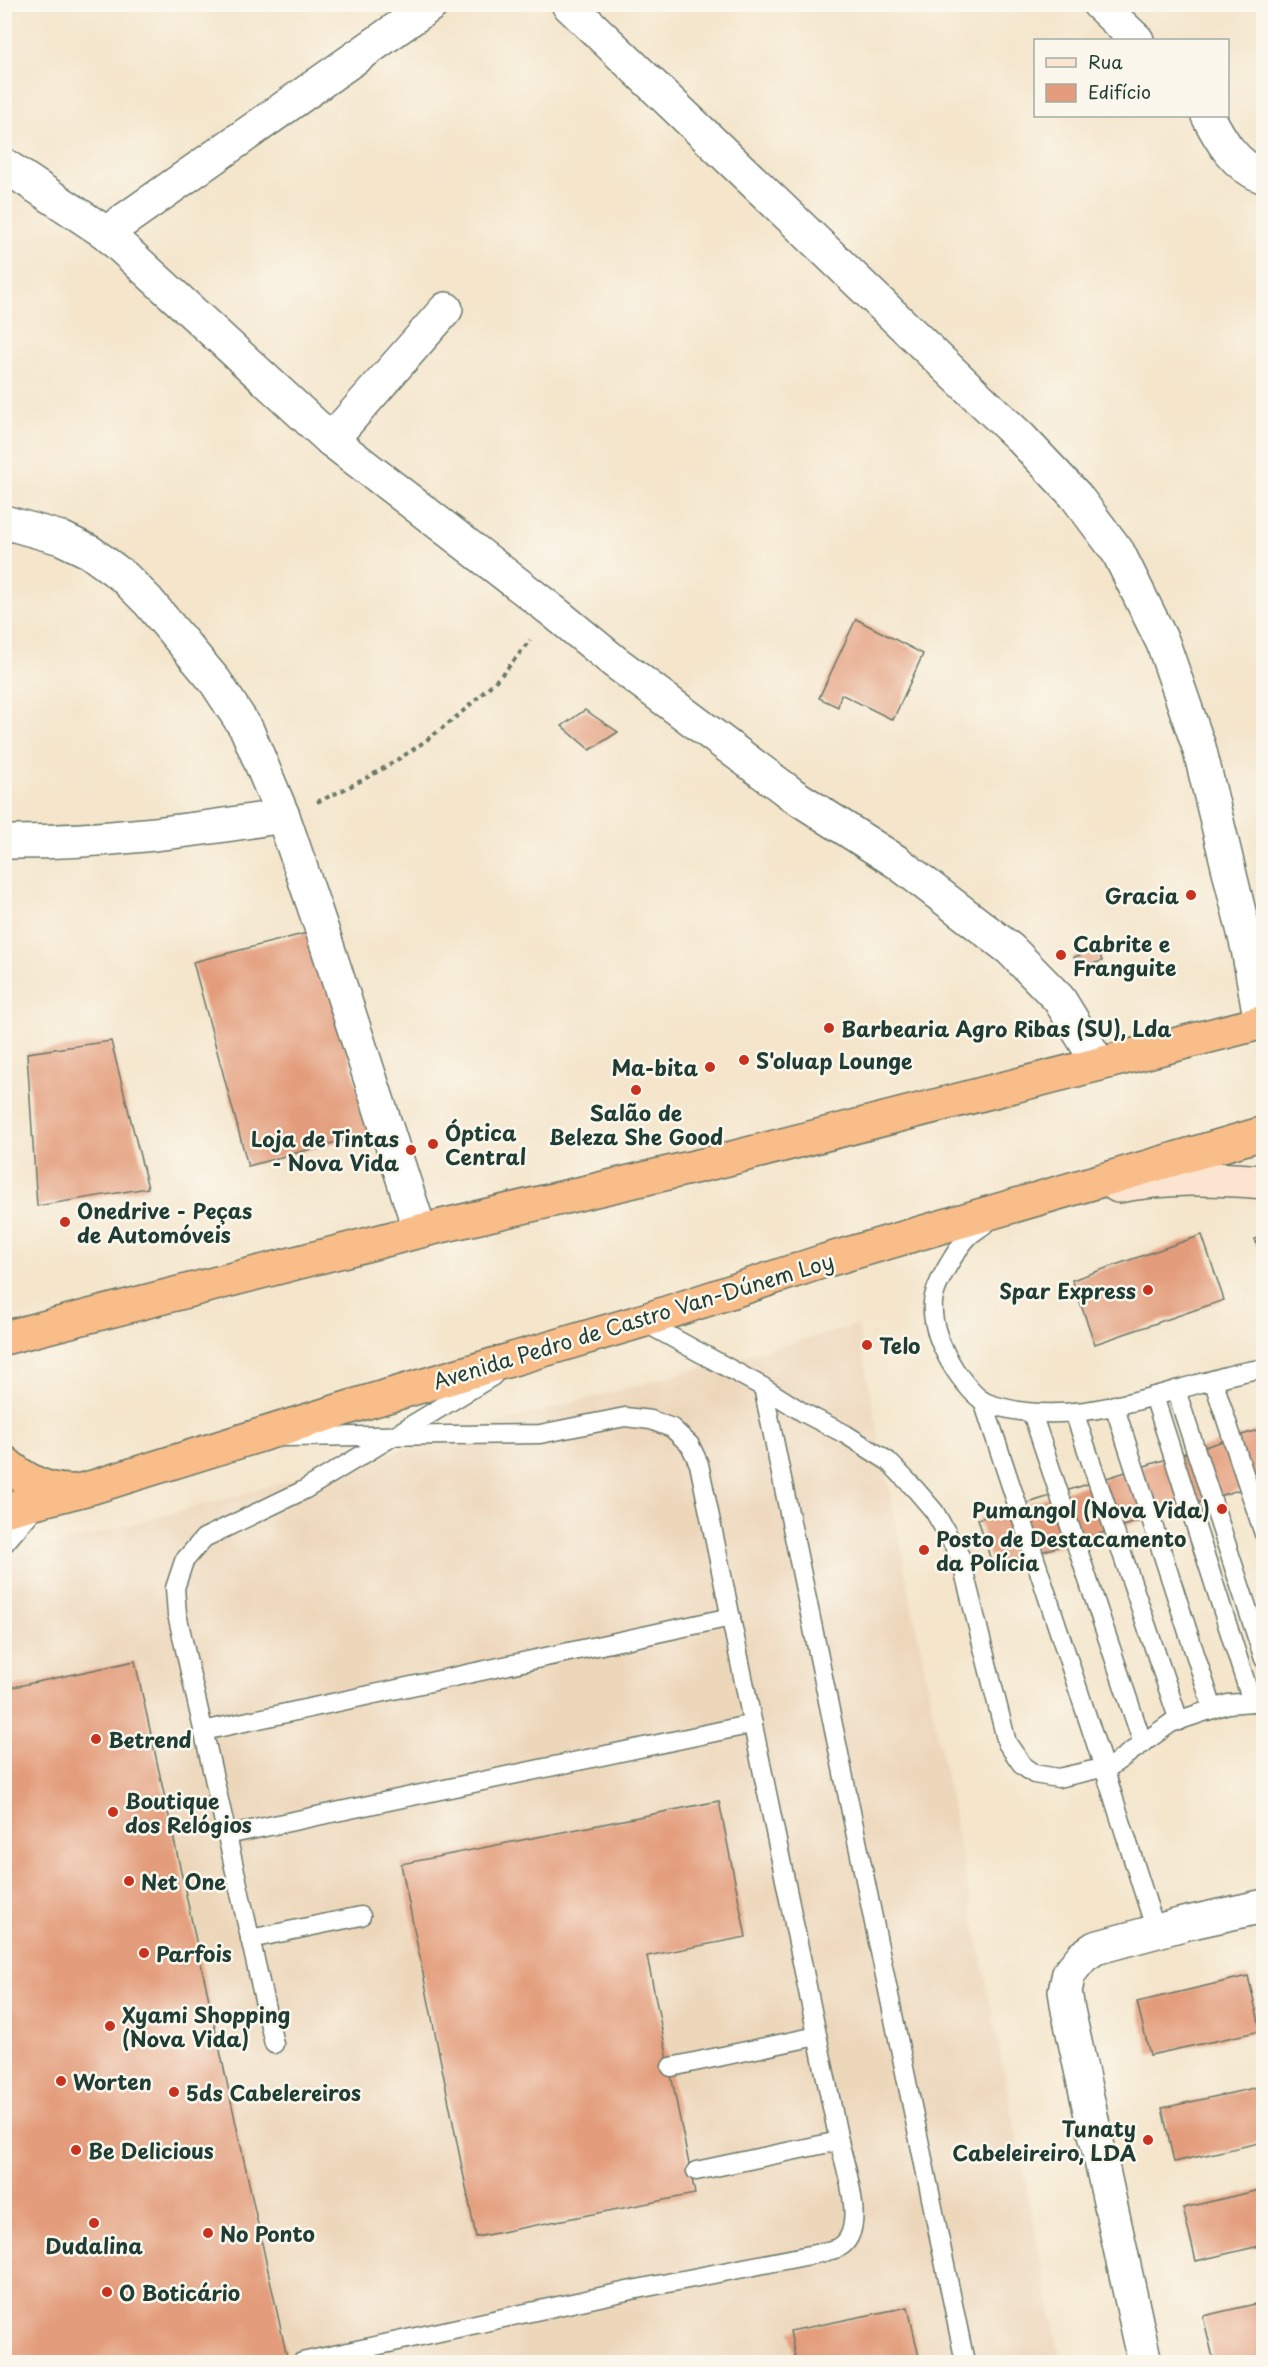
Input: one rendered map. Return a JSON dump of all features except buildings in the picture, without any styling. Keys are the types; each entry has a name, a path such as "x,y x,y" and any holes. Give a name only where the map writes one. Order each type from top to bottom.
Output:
{"highway":[{"path":"4,1338 420,1231 724,1160 1262,1022"},
{"name":"Avenida Pedro de Castro Van-Dúnem Loy","path":"4,1510 93,1487 642,1321 824,1261 1263,1133"},
{"path":"4,1353 20,1338 45,1327"},
{"path":"4,1462 15,1472 39,1486 66,1491 93,1487"}],"street":[{"path":"106,233 432,4"},
{"path":"568,4 1021,438 1075,495 1118,552 1163,643 1199,747 1248,949 1262,1022"},
{"path":"1099,4 1136,39"},
{"path":"1209,117 1222,143 1237,161 1263,177"},
{"path":"4,165 106,233 331,440 554,612 615,662 793,795 897,862 1010,950 1059,999 1099,1064"},
{"path":"331,440 446,309"},
{"path":"4,522 61,538 90,552 124,577 148,601 215,681 247,730 283,816 420,1231"},
{"path":"4,842 193,831 283,816"},
{"path":"1007,1207 1144,1181 1209,1178 1263,1182"},
{"path":"1145,2362 1065,1991 1069,1973 1082,1957 1095,1948 1263,1906"}],"lane":[{"path":"1007,1207 970,1235 943,1274 933,1301 935,1323 943,1351 959,1376 983,1401 1156,1931"},
{"path":"642,1321 763,1387 888,1461 934,1510 960,1556 1007,1743 1023,1766 1034,1774 1058,1778 1111,1766 1171,1723 1228,1704 1258,1701 1154,1396"},
{"path":"274,2044 177,1614 175,1588 184,1562 204,1538 304,1490 530,1353"},
{"path":"983,1401 1032,1413 1074,1412 1154,1396 1213,1380 1262,1374"},
{"path":"1213,1380 1263,1534"},
{"path":"763,1387 965,2362"},
{"path":"1176,1390 1263,1659"},
{"path":"1114,1405 1213,1709"},
{"path":"1074,1412 1179,1721"},
{"path":"1032,1413 1143,1744"},
{"path":"258,1437 540,1434 625,1417 651,1420 672,1428 690,1445 699,1464 839,2141 854,2202 854,2227 840,2247 820,2253 627,2291 302,2362"},
{"path":"4,1544 42,1499"},
{"path":"203,1731 730,1617"},
{"path":"227,1835 753,1724"},
{"path":"250,1939 361,1916"},
{"path":"671,2067 818,2036"},
{"path":"696,2171 839,2141"}],"path":[{"path":"283,816 361,782 435,735 492,685 554,612"}],"shaded area":[{"path":"857,1325 1061,2362 5,2362 5,1559"}],"place":[{"name":"Gracia","path":"1191,895"},
{"name":"Cabrite e Franguite","path":"1061,955"},
{"name":"Barbearia Agro Ribas (SU), Lda","path":"829,1028"},
{"name":"S'oluap Lounge","path":"744,1060"},
{"name":"Ma-bita","path":"710,1067"},
{"name":"Salão de Beleza She Good","path":"636,1090"},
{"name":"Óptica Central","path":"433,1144"},
{"name":"Loja de Tintas - Nova Vida","path":"411,1150"},
{"name":"Onedrive - Peças de Automóveis","path":"65,1222"},
{"name":"Spar Express","path":"1148,1290"},
{"name":"Telo","path":"867,1345"},
{"name":"Pumangol (Nova Vida)","path":"1222,1509"},
{"name":"Posto de Destacamento da Polícia","path":"924,1550"},
{"name":"Betrend","path":"96,1739"},
{"name":"Boutique dos Relógios","path":"113,1812"},
{"name":"Net One","path":"129,1881"},
{"name":"Parfois","path":"144,1953"},
{"name":"Xyami Shopping (Nova Vida)","path":"110,2026"},
{"name":"Worten","path":"61,2081"},
{"name":"5ds Cabelereiros","path":"174,2092"},
{"name":"Tunaty Cabeleireiro, LDA","path":"1148,2140"},
{"name":"Be Delicious","path":"76,2150"},
{"name":"Dudalina","path":"94,2223"},
{"name":"No Ponto","path":"208,2233"},
{"name":"O Boticário","path":"107,2292"}]}
